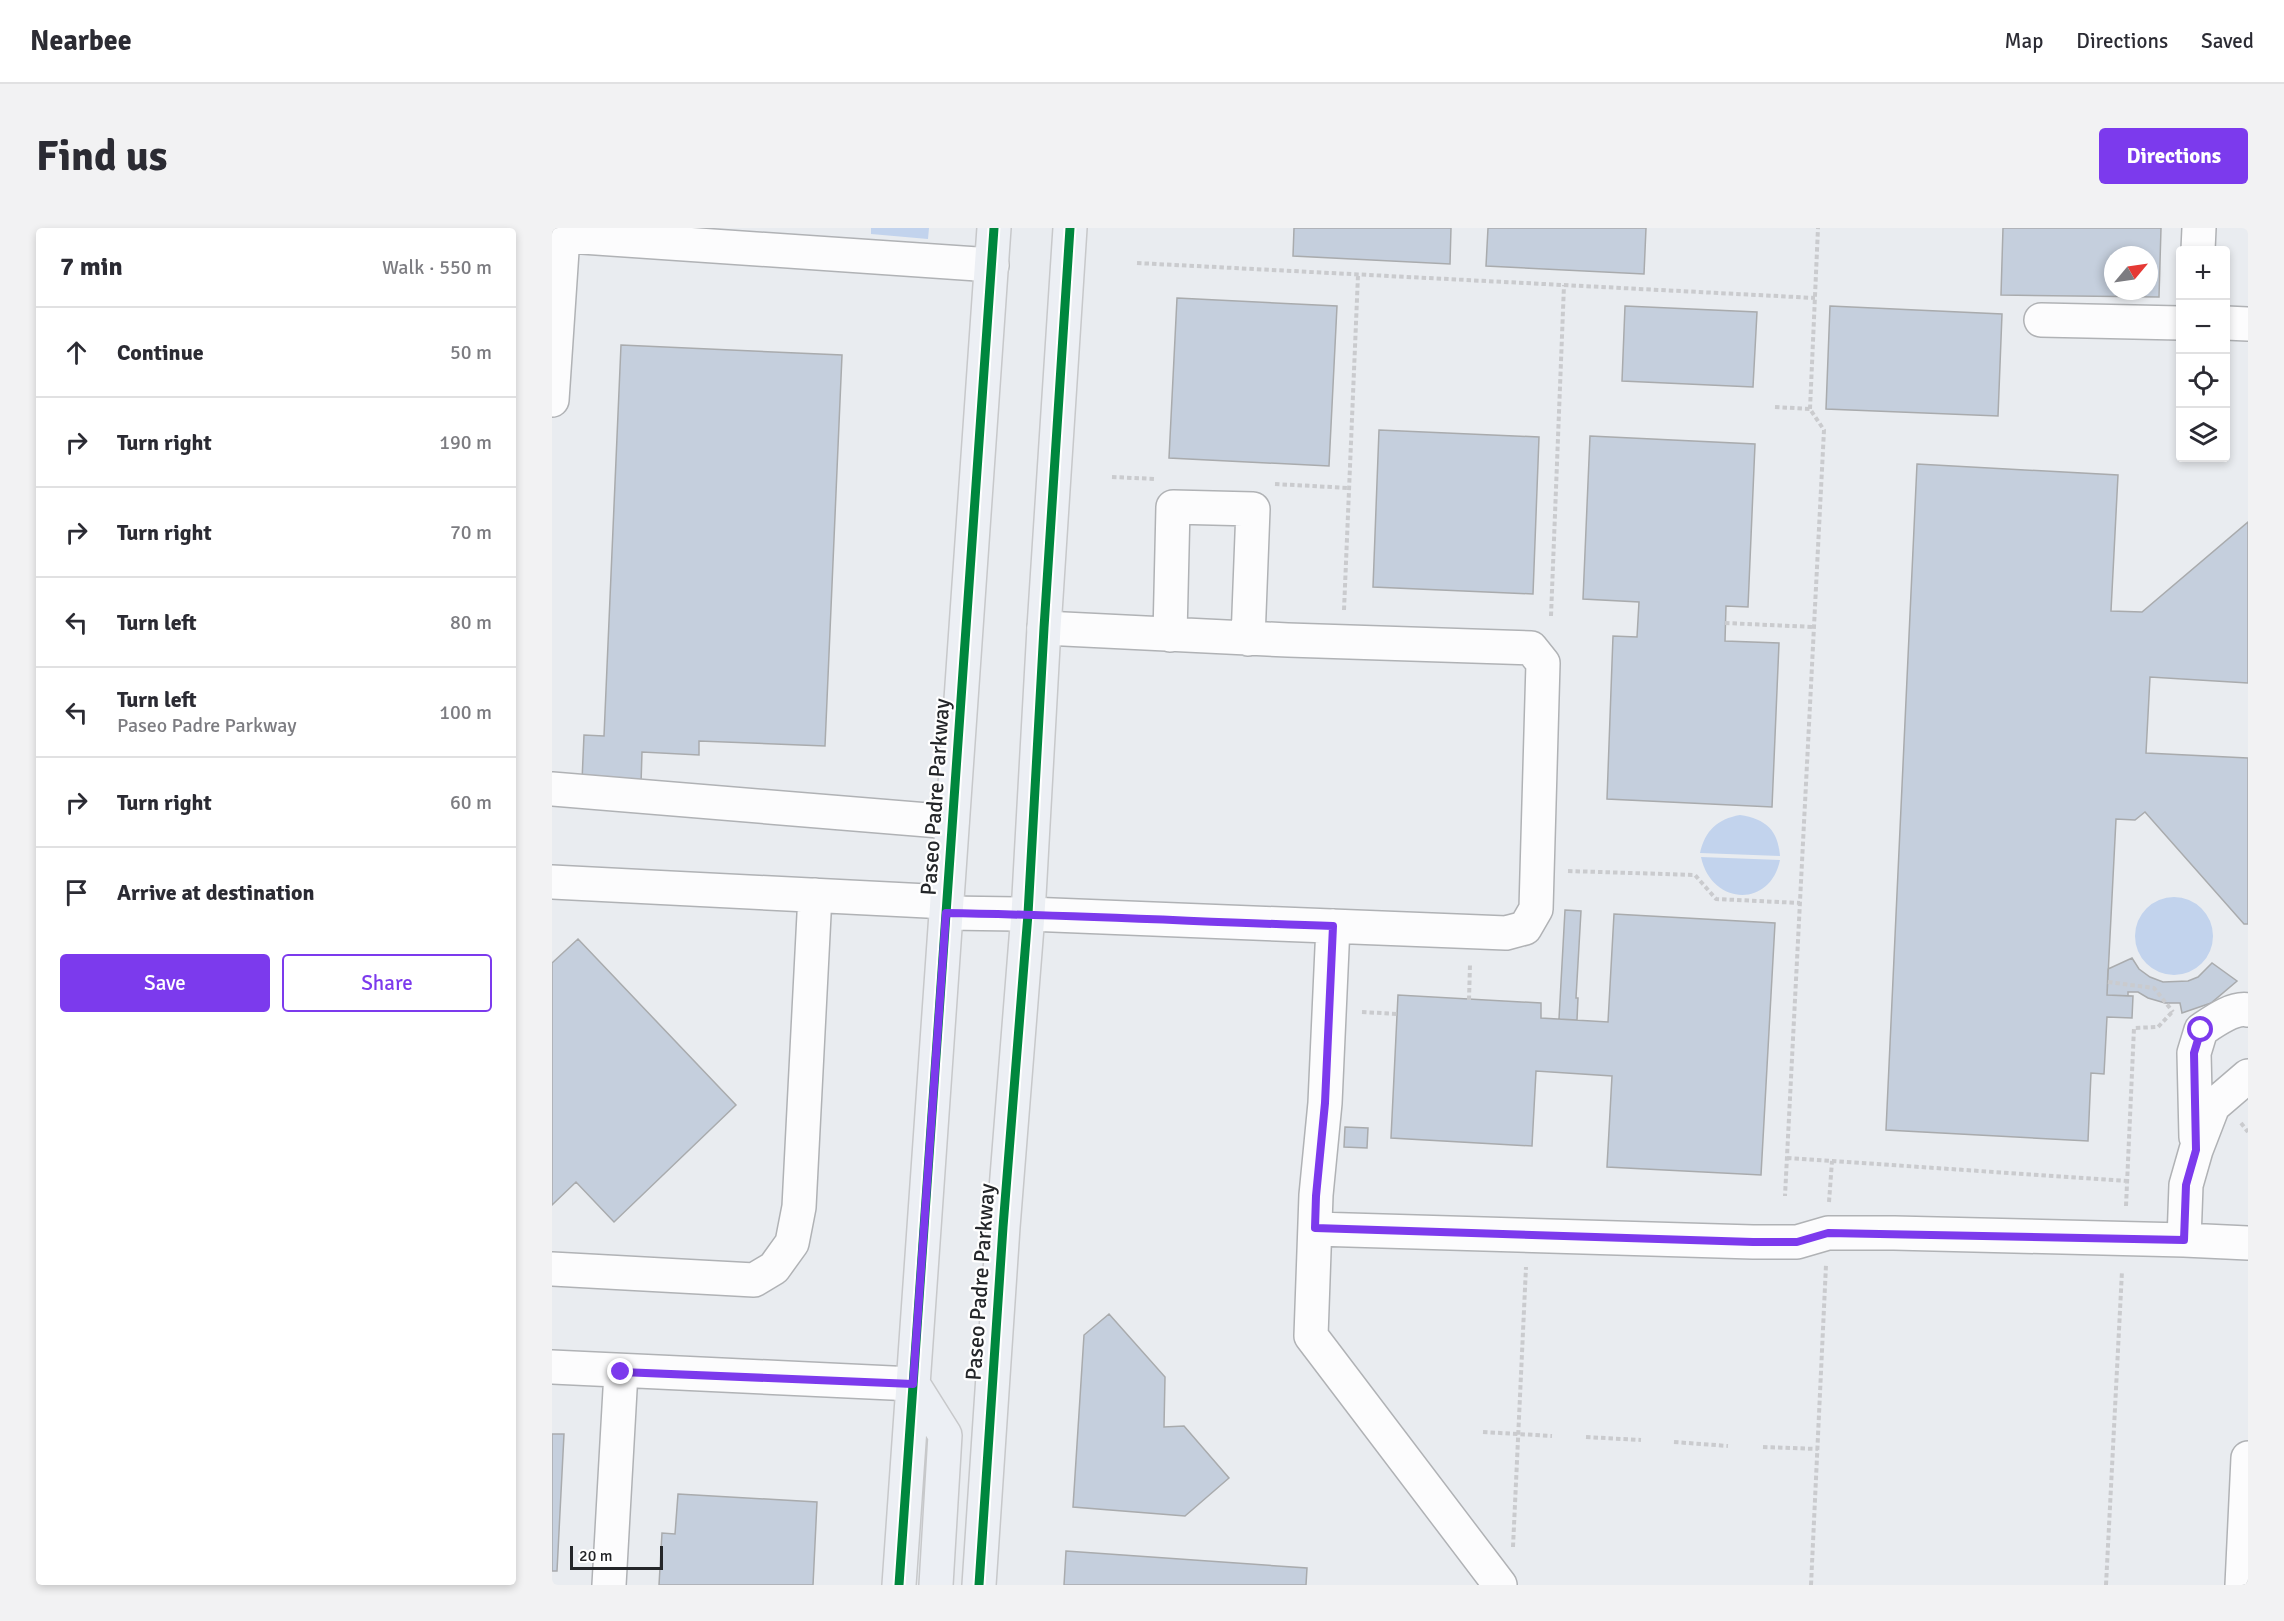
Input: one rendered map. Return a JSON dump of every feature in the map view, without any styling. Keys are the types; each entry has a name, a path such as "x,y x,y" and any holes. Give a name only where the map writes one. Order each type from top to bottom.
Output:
{"main road":[{"name":"Paseo Padre Parkway","path":"898,1585 994,228"},
{"name":"Paseo Padre Parkway","path":"979,1585 1002,1239 1028,914 1070,228"},
{"path":"913,1384 945,1435 936,1585"}],"lane":[{"path":"2198,246 2199,228"},
{"path":"552,399 558,236 992,265"},
{"path":"2041,320 2176,323"},
{"path":"2230,323 2248,324"},
{"path":"1170,635 1173,507 1252,508 1248,639"},
{"path":"552,882 815,895 1028,914 1190,922 1506,933 1525,928 1536,909 1543,663 1530,648 1248,639 1044,628"},
{"path":"552,789 952,822"},
{"path":"552,1269 754,1280 774,1268 792,1243 799,1207 815,895"},
{"path":"1333,926 1325,1103 1316,1196 1311,1336 1500,1585"},
{"path":"2196,1150 2194,1053 2201,1030 2220,1018 2243,1009 2248,1010"},
{"path":"2184,1240 2186,1185 2196,1150 2213,1106 2248,1076"},
{"path":"1315,1228 1753,1242 1797,1242 1828,1233 2248,1243"},
{"path":"552,1368 913,1384"},
{"path":"609,1585 621,1372"},
{"path":"2242,1585 2248,1458"}],"path":[{"path":"1785,1196 1824,430 1810,409 1818,228"},
{"path":"1137,263 1815,298"},
{"path":"1343,619 1358,275"},
{"path":"1551,616 1564,285"},
{"path":"1775,406 1810,409"},
{"path":"1725,623 1814,627"},
{"path":"1562,870 1695,875 1716,898 1800,903"},
{"path":"1469,1000 1470,961"},
{"path":"2108,982 2154,988 2173,1011"},
{"path":"2126,1209 2134,1028 2158,1028 2173,1011 2182,1005"},
{"path":"1352,1011 1397,1014"},
{"path":"1787,1158 2128,1181"},
{"path":"1829,1212 1832,1161"},
{"path":"1811,1585 1827,1255"},
{"path":"1513,1549 1526,1263"},
{"path":"2106,1585 2123,1267"},
{"path":"1483,1432 1552,1436"},
{"path":"1586,1437 1641,1440"},
{"path":"1674,1442 1728,1446"},
{"path":"1763,1447 1818,1449"}],"shaded area":[{"path":"871,228 929,228 928,239 871,234"},
{"path":"1740,815 1757,819 1769,827 1777,839 1780,856 1700,853 1705,838 1713,827"},
{"path":"1701,857 1780,860 1774,876 1765,887 1753,893 1740,895 1728,892 1716,885 1707,873"},
{"path":"2174,897 2189,900 2201,909 2210,921 2213,936 2210,951 2201,963 2189,972 2174,975 2159,972 2147,963 2138,951 2135,936 2138,921 2147,909 2159,900"}],"building":[{"path":"1294,228 1451,228 1450,264 1293,256"},
{"path":"1488,228 1646,228 1644,274 1486,266"},
{"path":"2003,228 2161,228 2159,297 2158,246 2104,246 2104,296 2001,295"},
{"path":"1177,298 1337,306 1329,466 1169,458"},
{"path":"1625,306 1757,312 1753,387 1622,381"},
{"path":"1830,306 2002,314 1998,416 1826,409"},
{"path":"621,345 842,355 825,746 699,741 699,755 642,752 641,784 582,781 584,735 604,736"},
{"path":"1379,430 1539,437 1533,594 1373,587"},
{"path":"1590,436 1755,444 1748,607 1726,606 1725,641 1779,643 1772,807 1607,799 1613,636 1637,637 1639,602 1583,599"},
{"path":"1917,464 2118,475 2111,611 2142,612 2248,522 2248,683 2150,677 2146,753 2248,758 2248,924 2244,924 2145,812 2135,820 2116,819 2107,995 2133,996 2132,1018 2107,1017 2104,1074 2091,1073 2088,1141 1886,1130"},
{"path":"1565,910 1581,911 1576,998 1578,998 1577,1020 1559,1019"},
{"path":"1614,914 1775,923 1761,1175 1607,1167 1612,1076 1536,1071 1532,1146 1391,1138 1398,995 1541,1003 1541,1018 1608,1022"},
{"path":"578,939 736,1105 614,1222 576,1182 552,1205 552,963"},
{"path":"2132,958 2139,969 2163,982 2188,981 2198,977 2212,963 2237,981 2211,1003 2182,1013 2180,1003 2165,1003 2138,992 2128,992 2128,996 2107,995 2108,969"},
{"path":"1345,1127 1368,1128 1367,1148 1344,1147"},
{"path":"1109,1314 1165,1377 1164,1427 1184,1426 1229,1478 1185,1516 1073,1507 1084,1335"},
{"path":"552,1434 564,1434 557,1571 552,1571"},
{"path":"678,1494 817,1502 813,1585 659,1585 662,1533 675,1534"},
{"path":"1066,1551 1307,1568 1306,1585 1064,1585"}],"cycle path":[{"path":"899,1585 994,228"},
{"path":"979,1585 1003,1227 1028,914 1070,228"}],"route":[{"path":"621,1372 913,1384 946,913 1333,926 1325,1103 1315,1228 1753,1242 1797,1242 1828,1233 2184,1240 2186,1185 2196,1150 2194,1053 2201,1030"}]}
